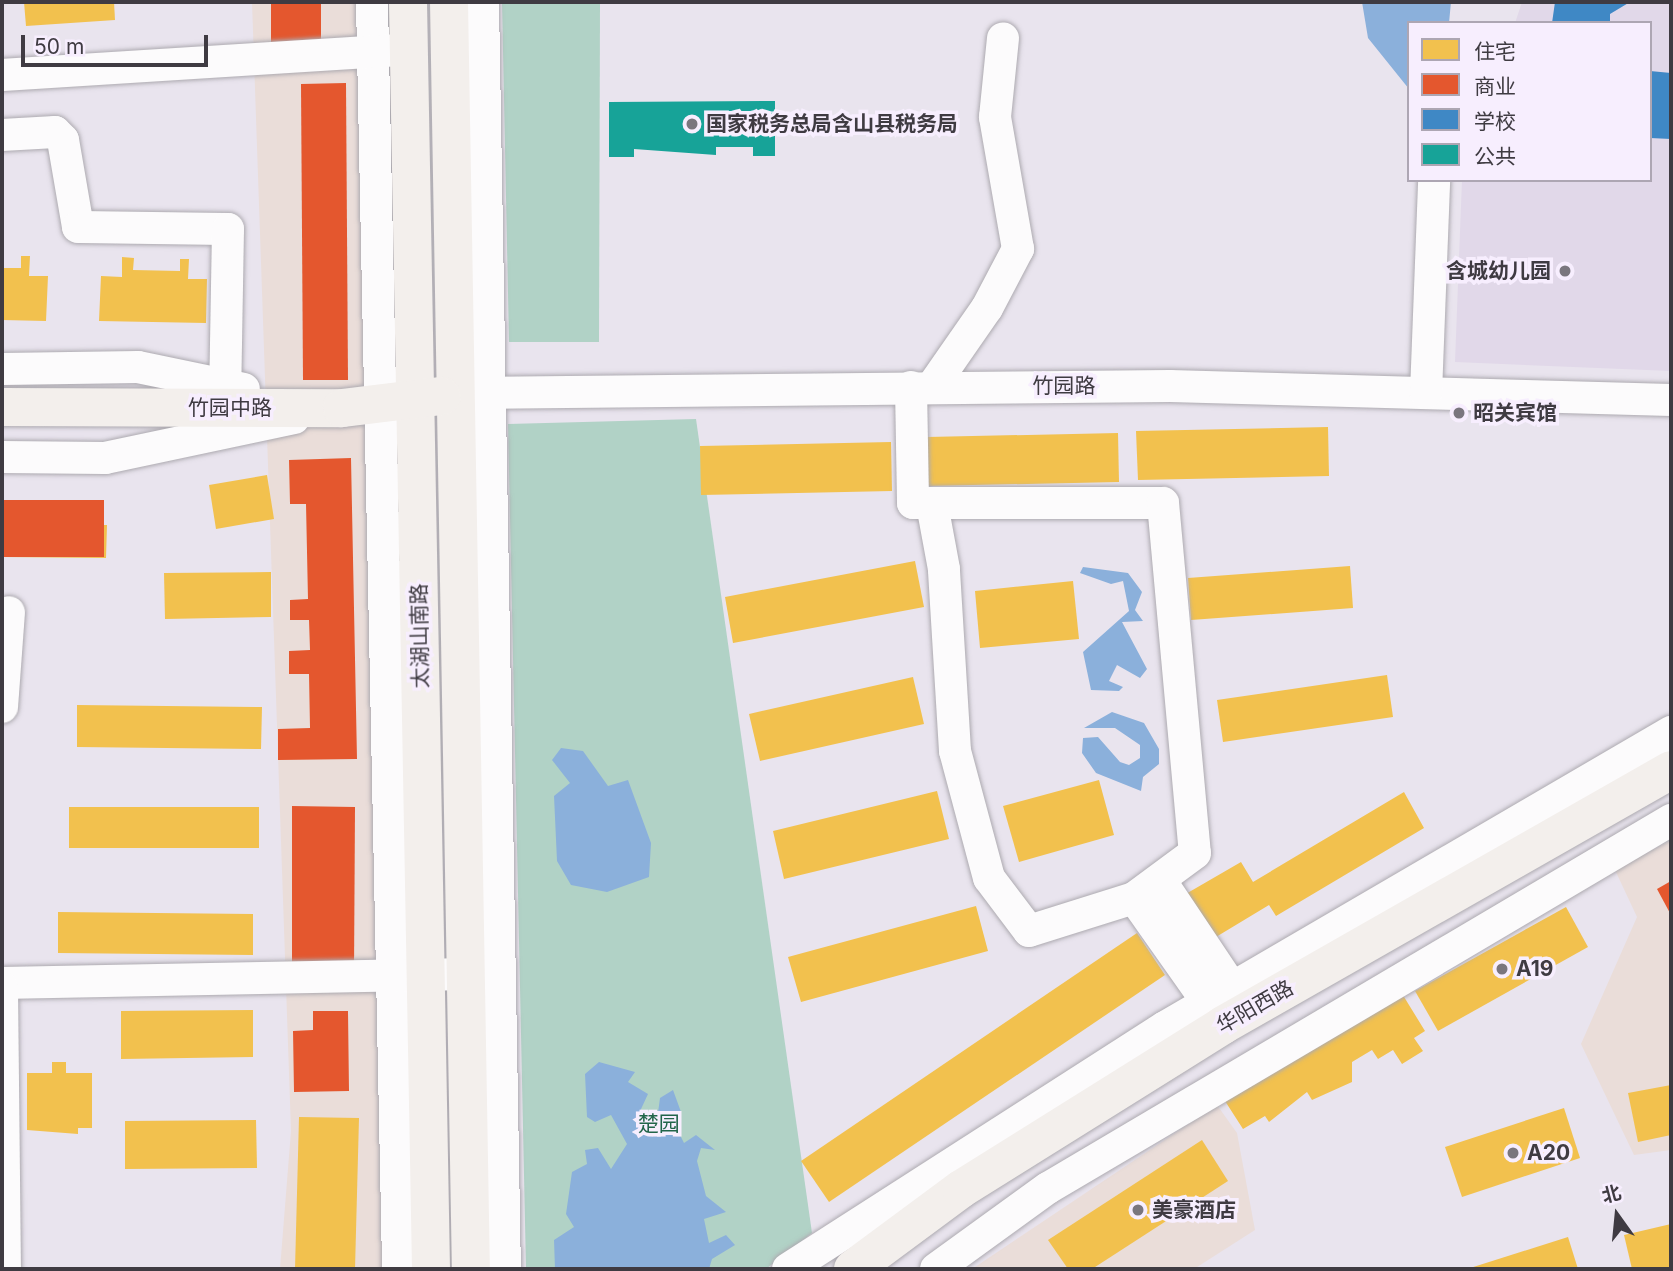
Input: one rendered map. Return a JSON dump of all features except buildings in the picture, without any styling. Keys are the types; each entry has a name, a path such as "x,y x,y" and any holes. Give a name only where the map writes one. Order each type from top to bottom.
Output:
{"main road":[{"name":"太湖山南路","path":"408,2 391,50 408,975 431,1269"},
{"name":"太湖山南路","path":"449,2 473,393 466,974 471,1269"},
{"name":"竹园中路","path":"2,407 342,408 473,393"},
{"name":"华阳西路","path":"853,1269 961,1189 1228,1007 1671,770"}],"street":[{"path":"372,2 391,50"},
{"path":"483,2 473,393 505,1269"},
{"path":"932,504 944,569 955,751 989,878 1029,931 1134,898 1195,853 1163,503 913,503 921,387 987,308 1018,248 995,117 1003,38"},
{"path":"2,75 450,45"},
{"path":"2,135 55,132 63,140 78,227 228,229 225,408"},
{"path":"1426,393 1434,182"},
{"path":"2,369 138,367 342,408"},
{"name":"竹园路","path":"473,393 921,387 1426,393 1671,400"},
{"path":"2,457 105,458 342,408"},
{"path":"2,707 9,612"},
{"path":"788,1269 1228,1007 1671,732"},
{"path":"936,1269 1048,1188 1671,820"},
{"path":"1160,880 1228,1007"},
{"path":"1134,898 1228,1007"},
{"path":"5,1269 2,985 466,974"},
{"path":"397,1269 408,975"}],"shaded area":[{"path":"252,2 357,2 388,1269 280,1269 291,1131"},
{"name":"含城幼儿园","path":"1522,2 1671,2 1671,371 1455,362 1462,182 1652,182 1652,21 1516,21"},
{"path":"1671,840 1671,1150 1634,1155 1581,1044 1637,917 1615,870"},
{"path":"1217,1105 1237,1133 1255,1230 1194,1269 972,1269"}],"green space":[{"path":"502,2 600,2 599,342 509,342"},
{"name":"楚园","path":"696,419 812,1233 766,1269 526,1269 508,424"}],"water":[{"path":"1362,2 1451,2 1449,21 1407,21 1407,87 1368,38"},
{"path":"1083,567 1128,573 1142,592 1135,610 1143,621 1122,622 1147,669 1140,678 1117,665 1109,681 1123,687 1119,691 1091,690 1083,652 1129,611 1123,581 1111,584 1080,573"},
{"path":"1112,712 1144,723 1159,749 1159,764 1143,777 1141,791 1096,773 1082,753 1083,738 1098,737 1120,762 1129,765 1140,758 1140,745 1115,728 1084,728"},
{"path":"561,748 583,751 608,786 628,780 651,843 649,877 607,892 571,885 557,861 554,796 570,783 552,760"},
{"path":"599,1062 635,1072 628,1082 648,1094 635,1122 647,1127 657,1120 660,1098 673,1090 681,1112 674,1123 684,1143 696,1135 715,1150 701,1148 697,1161 706,1196 726,1212 704,1219 709,1243 726,1235 735,1245 712,1259 709,1269 555,1269 554,1240 574,1227 566,1214 572,1172 587,1164 585,1150 598,1148 611,1169 627,1144 611,1115 595,1122 587,1117 585,1074"}],"place":[{"name":"国家税务总局含山县税务局","path":"692,124"},
{"name":"含城幼儿园","path":"1565,271"},
{"name":"昭关宾馆","path":"1459,413"},
{"name":"A19","path":"1502,969"},
{"name":"A20","path":"1513,1153"},
{"name":"美豪酒店","path":"1138,1210"}]}
